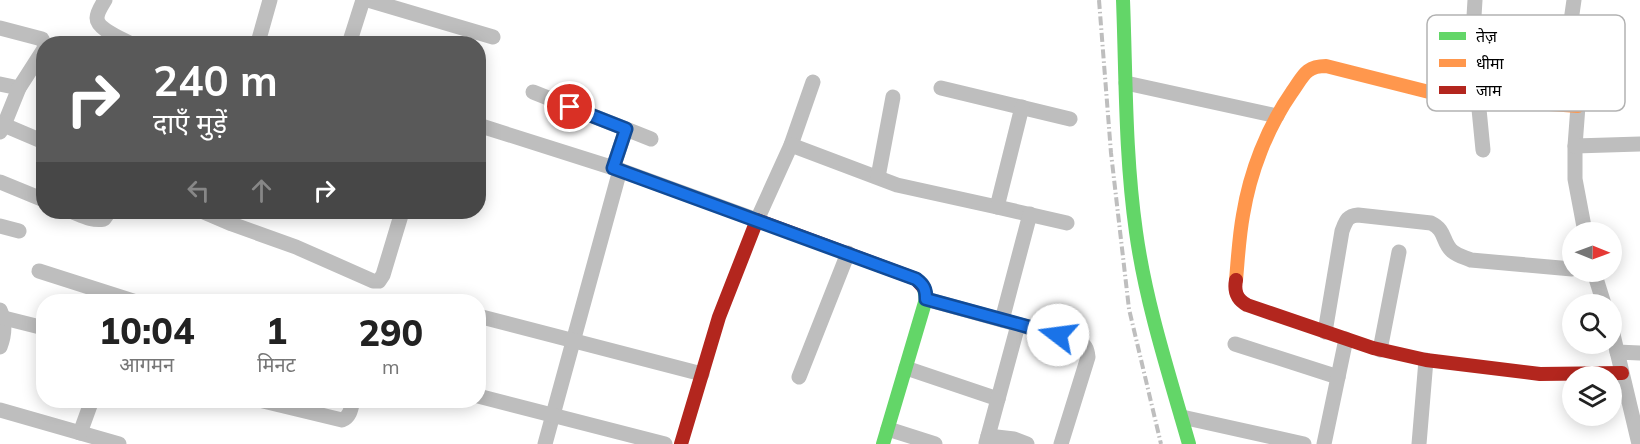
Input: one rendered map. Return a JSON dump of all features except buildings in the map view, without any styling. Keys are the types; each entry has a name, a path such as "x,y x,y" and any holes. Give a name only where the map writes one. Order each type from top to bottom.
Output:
{"street":[{"path":"105,0 97,16 98,23 117,36"},
{"path":"260,36 270,0"},
{"path":"352,36 363,0"},
{"path":"368,0 493,37"},
{"path":"1123,0 1129,170 1136,233 1150,308 1189,444"},
{"path":"1474,0 1474,15"},
{"path":"1572,15 1574,0"},
{"path":"0,28 36,36"},
{"path":"36,61 19,88 2,128 36,139"},
{"path":"1427,92 1326,66 1314,66 1308,70 1286,100 1263,147 1244,208 1235,295 1240,302 1247,305 1380,350 1426,360 1540,374 1562,374"},
{"path":"681,444 719,317 757,220 791,146 813,82"},
{"path":"1126,83 1277,116"},
{"path":"0,84 19,88"},
{"path":"941,88 1070,119"},
{"path":"533,92 651,139"},
{"path":"878,177 893,96"},
{"path":"997,207 1022,107"},
{"path":"1476,111 1483,150"},
{"path":"1578,111 1575,180 1583,222"},
{"path":"486,128 616,169 916,279 923,284 926,299 885,437 935,444"},
{"path":"545,444 626,129"},
{"path":"1575,146 1640,144"},
{"path":"791,146 907,188 1067,223"},
{"path":"0,182 36,197"},
{"path":"1002,320 1030,214"},
{"path":"1325,332 1342,231 1350,216 1431,223 1442,231 1450,249 1471,260 1562,268"},
{"path":"220,219 296,247 373,281 379,281 383,275 400,219"},
{"path":"0,226 19,231"},
{"path":"1380,350 1399,252"},
{"path":"799,377 848,254"},
{"path":"39,271 109,294"},
{"path":"926,299 1084,344 1088,350 1088,357 1061,444"},
{"path":"0,347 5,330 2,314 36,325"},
{"path":"486,318 702,374"},
{"path":"1018,325 987,440 1014,439 1027,444"},
{"path":"1324,444 1346,339"},
{"path":"1234,344 1338,376"},
{"path":"1622,352 1640,353"},
{"path":"1419,444 1426,360"},
{"path":"906,368 998,399"},
{"path":"1622,373 1639,444"},
{"path":"486,398 665,444"},
{"path":"80,433 89,408"},
{"path":"292,408 342,420 346,418 352,408"},
{"path":"0,410 119,444"},
{"path":"1182,417 1304,444"}],"railway":[{"path":"1099,0 1111,153 1129,309 1161,444"}],"traffic: fast":[{"path":"1123,0 1128,145 1132,203 1140,259 1166,365 1189,444"},
{"path":"883,444 926,299 924,288"}],"traffic: slow":[{"path":"1236,280 1240,231 1255,167 1275,120 1302,77 1309,70 1326,66 1427,91"}],"traffic: jam":[{"path":"681,444 719,317 757,220 916,279 924,288"},
{"path":"1236,280 1237,294 1240,300 1247,305 1373,348 1426,360 1540,374 1562,374"}],"route":[{"path":"570,107 626,129 613,168 916,279 923,284 926,299 1058,335"}]}
